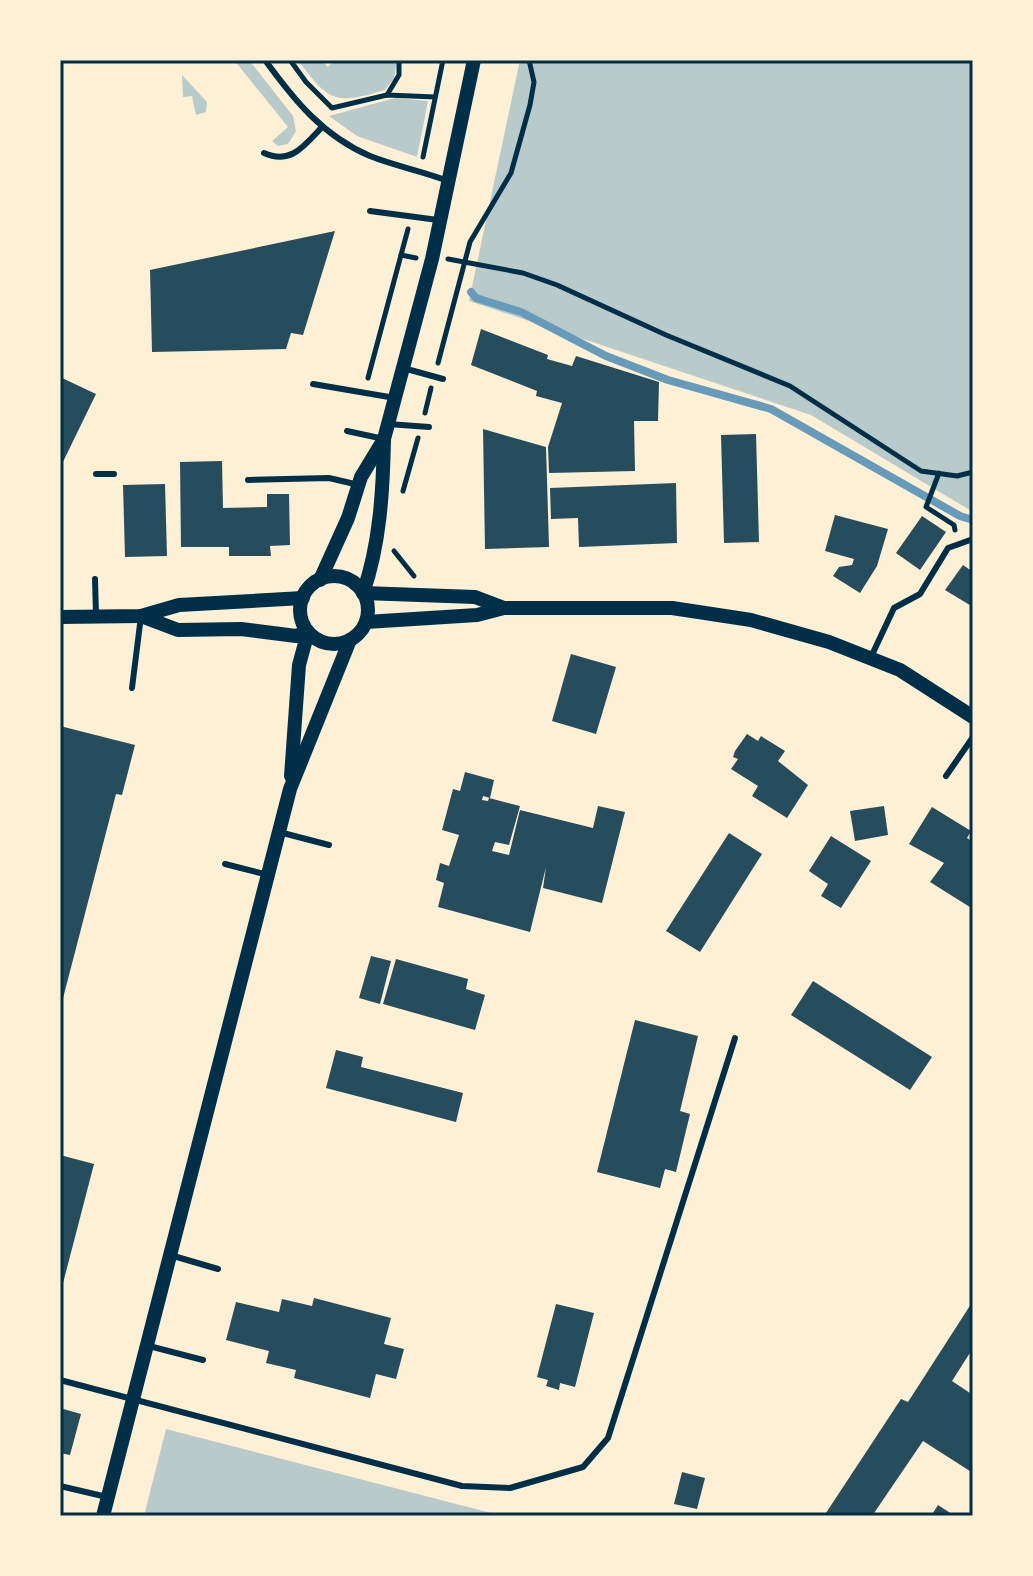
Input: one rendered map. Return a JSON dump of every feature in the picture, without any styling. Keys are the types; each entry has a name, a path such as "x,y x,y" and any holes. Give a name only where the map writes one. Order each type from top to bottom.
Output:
{"street":[{"path":"350,640 327,644 308,632 301,615 303,598 320,580 359,485 386,431 440,221 474,60"},
{"path":"103,1516 290,789 350,640 366,622 368,612 363,593 375,559 386,431"},
{"path":"320,580 339,577 363,593 475,597 504,608"},
{"path":"60,617 141,616 179,605 303,598"},
{"path":"366,622 415,616 477,615 504,608 672,608 751,620 871,659 900,670 971,711"},
{"path":"141,616 178,630 241,629 296,636 308,632"},
{"path":"290,789 299,665 308,632"}],"lane":[{"path":"265,60 292,97 322,127 370,156 448,181"},
{"path":"264,153 288,158 322,127"},
{"path":"370,211 440,221"},
{"path":"403,368 443,379"},
{"path":"313,384 395,398"},
{"path":"347,431 429,427"},
{"path":"96,474 114,474"},
{"path":"248,480 329,478 359,485"},
{"path":"871,659 894,608 920,594 930,572 948,548 973,539"},
{"path":"95,579 96,617"},
{"path":"132,688 141,616"},
{"path":"946,776 973,737"},
{"path":"279,832 329,845"},
{"path":"225,864 268,875"},
{"path":"60,1380 475,1488 510,1488 583,1467 608,1438 735,1038"},
{"path":"170,1255 218,1269"},
{"path":"147,1346 203,1360"},
{"path":"60,1486 108,1497"}],"path":[{"path":"290,60 316,94 332,108 387,95 435,97"},
{"path":"387,95 399,75 399,60"},
{"path":"421,171 443,60"},
{"path":"529,60 534,82 511,173 477,224 460,261 523,273 557,285 666,335 790,386 921,471 957,476 973,472"},
{"path":"364,393 405,256 411,215"},
{"path":"939,473 926,507 954,525 958,543"}],"shaded area":[{"path":"234,60 249,60 293,116 296,131 288,144 278,146 272,141 288,127"},
{"path":"298,60 321,60 328,67 334,60 397,60 394,78 385,90 343,98 326,92"},
{"path":"520,60 973,60 973,512 811,415 469,301"},
{"path":"182,75 207,102 206,112 196,115 192,96 183,97"},
{"path":"395,98 428,101 417,157 357,136 329,116"},
{"path":"166,1429 499,1515 558,1516 144,1516"}],"building":[{"path":"335,231 303,335 291,333 286,349 152,352 150,270"},
{"path":"481,329 548,355 547,359 572,366 576,356 659,382 658,421 634,421 635,471 549,473 548,447 562,403 536,396 537,391 471,365"},
{"path":"60,377 96,394 60,468"},
{"path":"483,429 546,447 549,547 485,549"},
{"path":"756,434 759,542 724,543 721,435"},
{"path":"222,461 223,508 267,507 267,494 289,494 290,545 270,546 271,556 229,556 229,547 181,547 180,462"},
{"path":"676,483 677,543 579,547 578,518 551,519 550,488"},
{"path":"165,484 167,556 125,557 123,485"},
{"path":"835,515 888,529 877,566 860,593 833,576 839,567 852,565 854,559 825,551"},
{"path":"922,516 946,532 920,570 896,553"},
{"path":"963,565 973,572 973,607 945,590"},
{"path":"571,654 616,667 596,734 552,721"},
{"path":"60,726 135,745 122,795 116,794 61,1006"},
{"path":"747,734 758,741 761,736 785,751 778,761 808,785 787,818 752,796 758,786 731,769 738,759 733,757 735,751"},
{"path":"465,772 494,780 490,798 483,796 482,800 488,801 489,798 520,806 509,845 495,842 492,851 509,855 520,810 593,828 598,806 625,812 602,903 543,888 546,867 530,932 438,907 444,883 436,880 440,863 449,866 459,835 442,830 453,789 460,791"},
{"path":"884,806 888,835 855,841 850,811"},
{"path":"932,807 971,831 967,838 973,842 973,909 930,882 944,863 909,844"},
{"path":"729,833 762,854 700,952 666,931"},
{"path":"831,836 871,861 841,908 821,896 828,884 809,871"},
{"path":"371,956 391,961 380,1004 359,998"},
{"path":"396,959 468,979 466,989 485,995 475,1030 383,1004"},
{"path":"813,981 932,1057 910,1090 791,1015"},
{"path":"635,1020 698,1036 680,1111 690,1114 676,1172 665,1169 660,1188 597,1172"},
{"path":"336,1050 363,1057 361,1067 463,1093 456,1122 326,1088"},
{"path":"60,1155 94,1164 61,1291 60,1291"},
{"path":"314,1298 391,1318 384,1344 404,1349 396,1379 376,1374 370,1398 294,1378 296,1370 266,1363 269,1351 226,1340 236,1302 279,1312 282,1299 312,1306"},
{"path":"973,1301 973,1348 952,1381 973,1395 973,1473 923,1441 872,1516 824,1516 901,1399 908,1402"},
{"path":"556,1304 594,1313 575,1387 560,1383 559,1390 546,1386 548,1380 537,1377"},
{"path":"60,1408 81,1414 70,1455 60,1453"},
{"path":"682,1472 705,1478 697,1509 674,1504"},
{"path":"938,1505 955,1516 931,1516"}],"waterway":[{"path":"471,292 476,298 521,312 606,356 668,380 771,409 960,516 973,520"}]}
